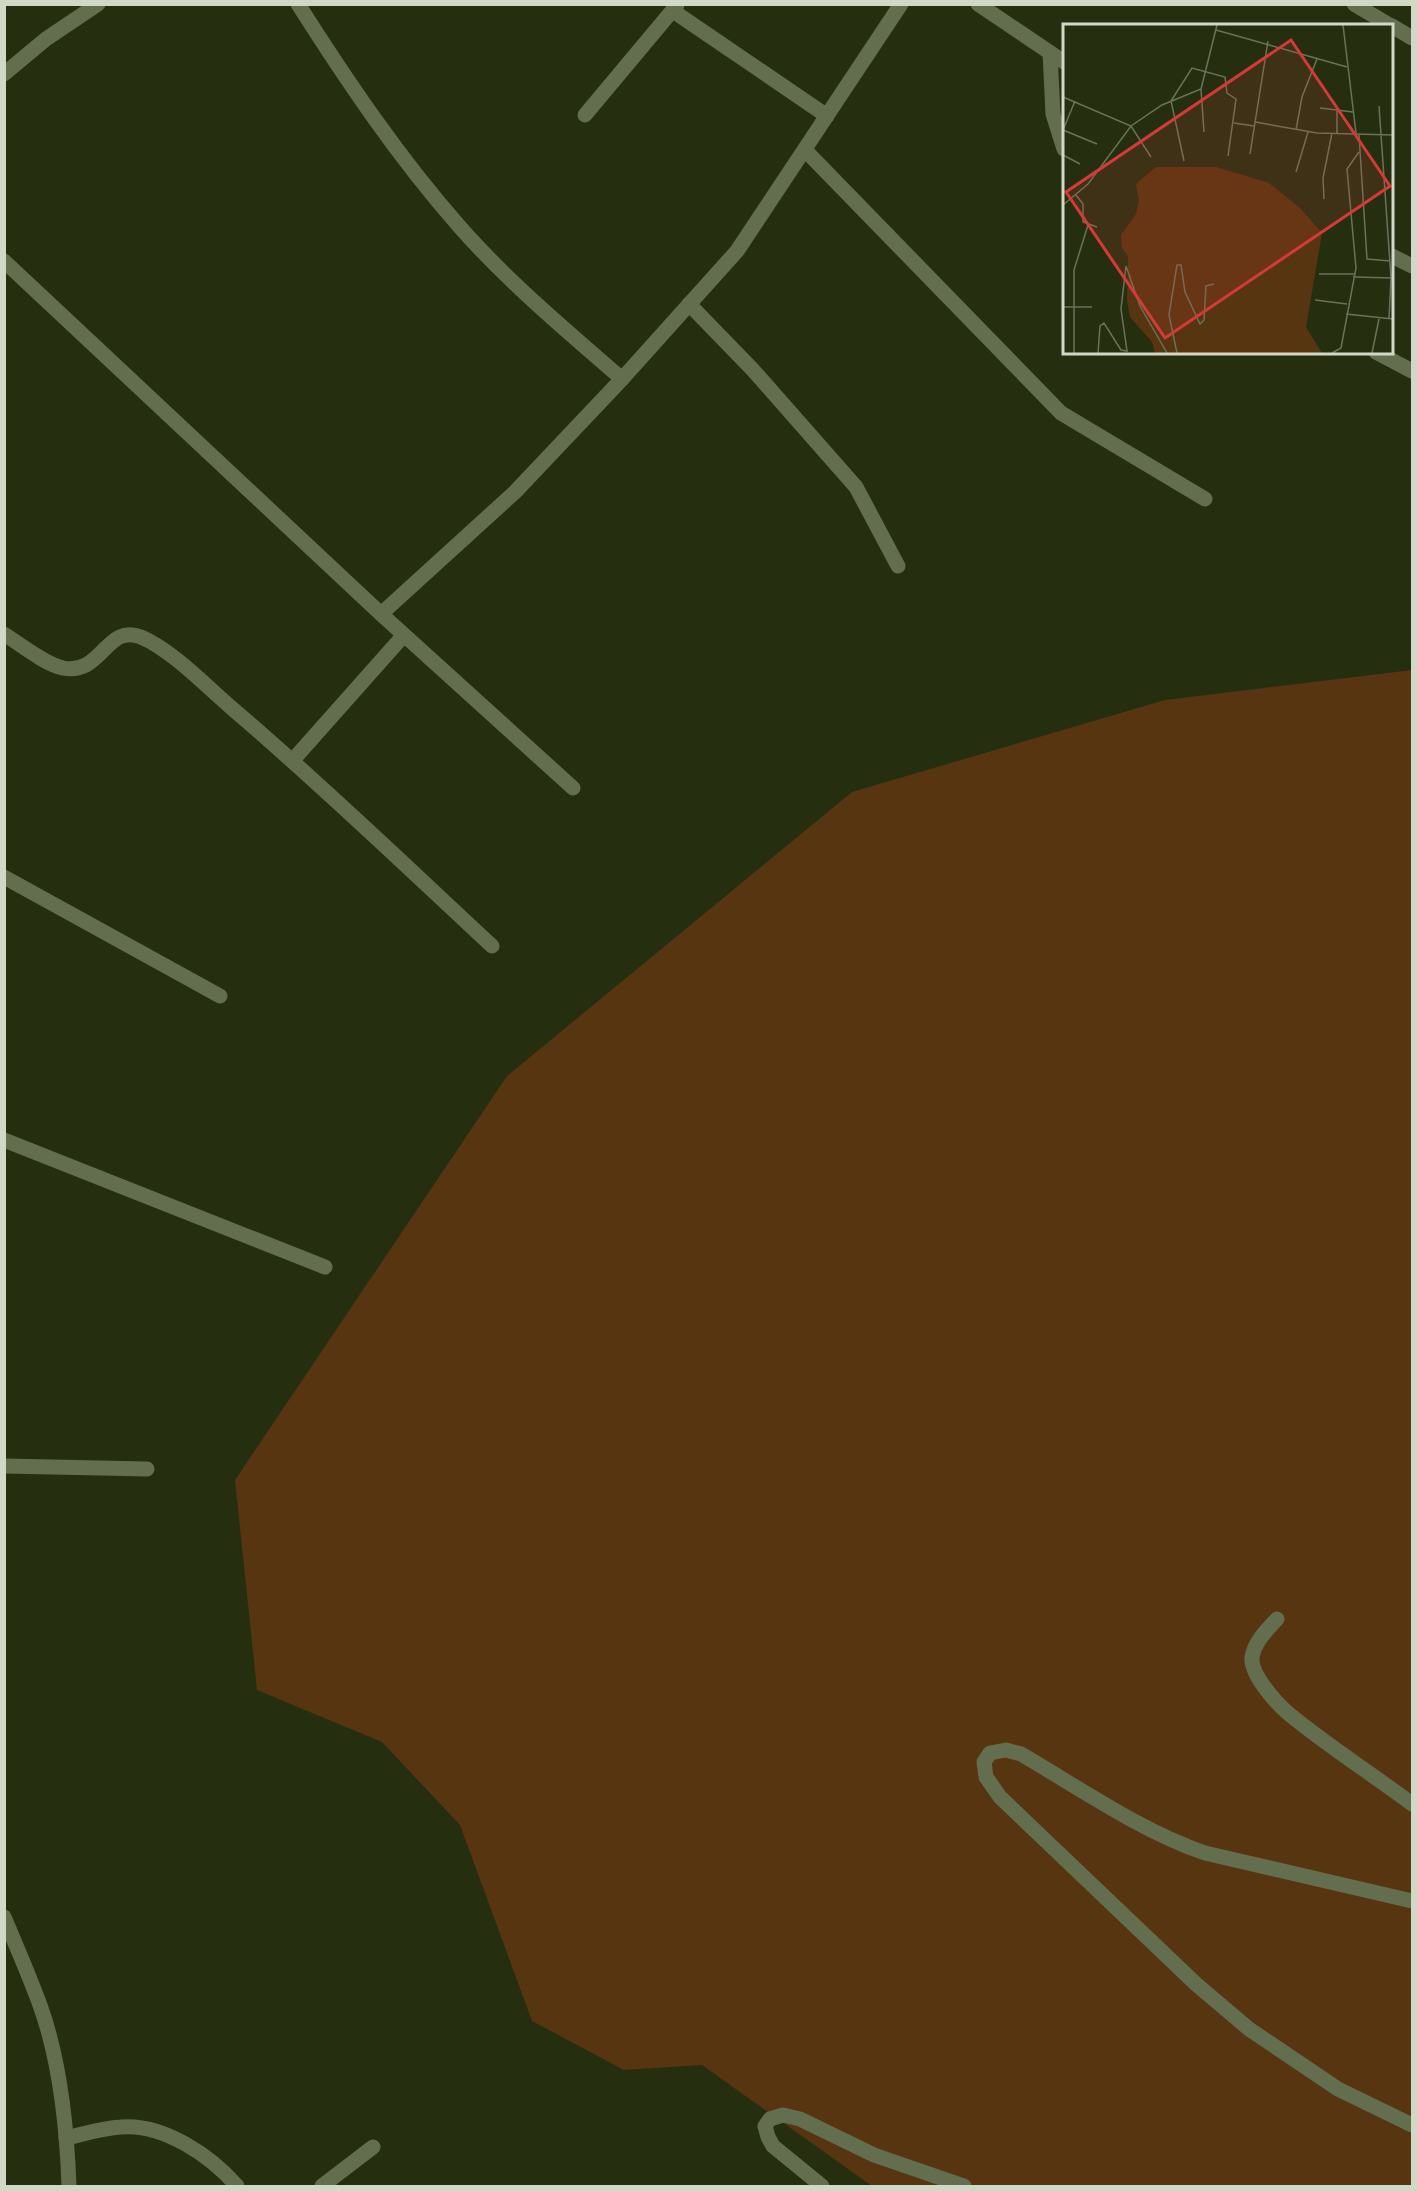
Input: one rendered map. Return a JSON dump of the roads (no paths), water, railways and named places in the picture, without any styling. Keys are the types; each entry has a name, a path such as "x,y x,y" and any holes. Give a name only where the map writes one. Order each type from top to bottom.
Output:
{"street":[{"path":"4,74 46,39 98,4"},
{"path":"298,4 423,184 460,228 517,287 622,379"},
{"path":"381,614 514,492 622,379 737,251 901,4"},
{"path":"978,4 1063,61"},
{"path":"1354,4 1388,24"},
{"path":"585,116 675,8 827,116"},
{"path":"1393,27 1413,38"},
{"path":"1050,52 1053,114 1063,143"},
{"path":"805,150 1061,413 1204,499"},
{"path":"1393,256 1413,266"},
{"path":"4,261 381,614 573,788"},
{"path":"689,304 753,370 856,487 898,566"},
{"path":"1380,354 1413,371"},
{"path":"4,634 62,668 78,669 90,664 116,638 127,634 140,637 177,661 292,760 492,946"},
{"path":"292,760 404,635"},
{"path":"4,877 220,996"},
{"path":"4,1140 325,1267"},
{"path":"4,1466 147,1469"},
{"path":"1277,1619 1258,1640 1252,1657 1254,1669 1261,1682 1287,1713 1413,1804"},
{"path":"1413,1901 1216,1855 1178,1843 1153,1832 1021,1754 1006,1750 990,1753 984,1762 986,1777 1000,1797 1172,1961 1249,2029 1338,2089 1413,2124"},
{"path":"4,1917 42,2010 59,2081 69,2187"},
{"path":"822,2187 774,2146 765,2126 770,2119 783,2115 800,2119 874,2155 964,2187"},
{"path":"66,2138 123,2126 142,2128 197,2151 213,2161 237,2187"},
{"path":"322,2187 373,2147"}]}
